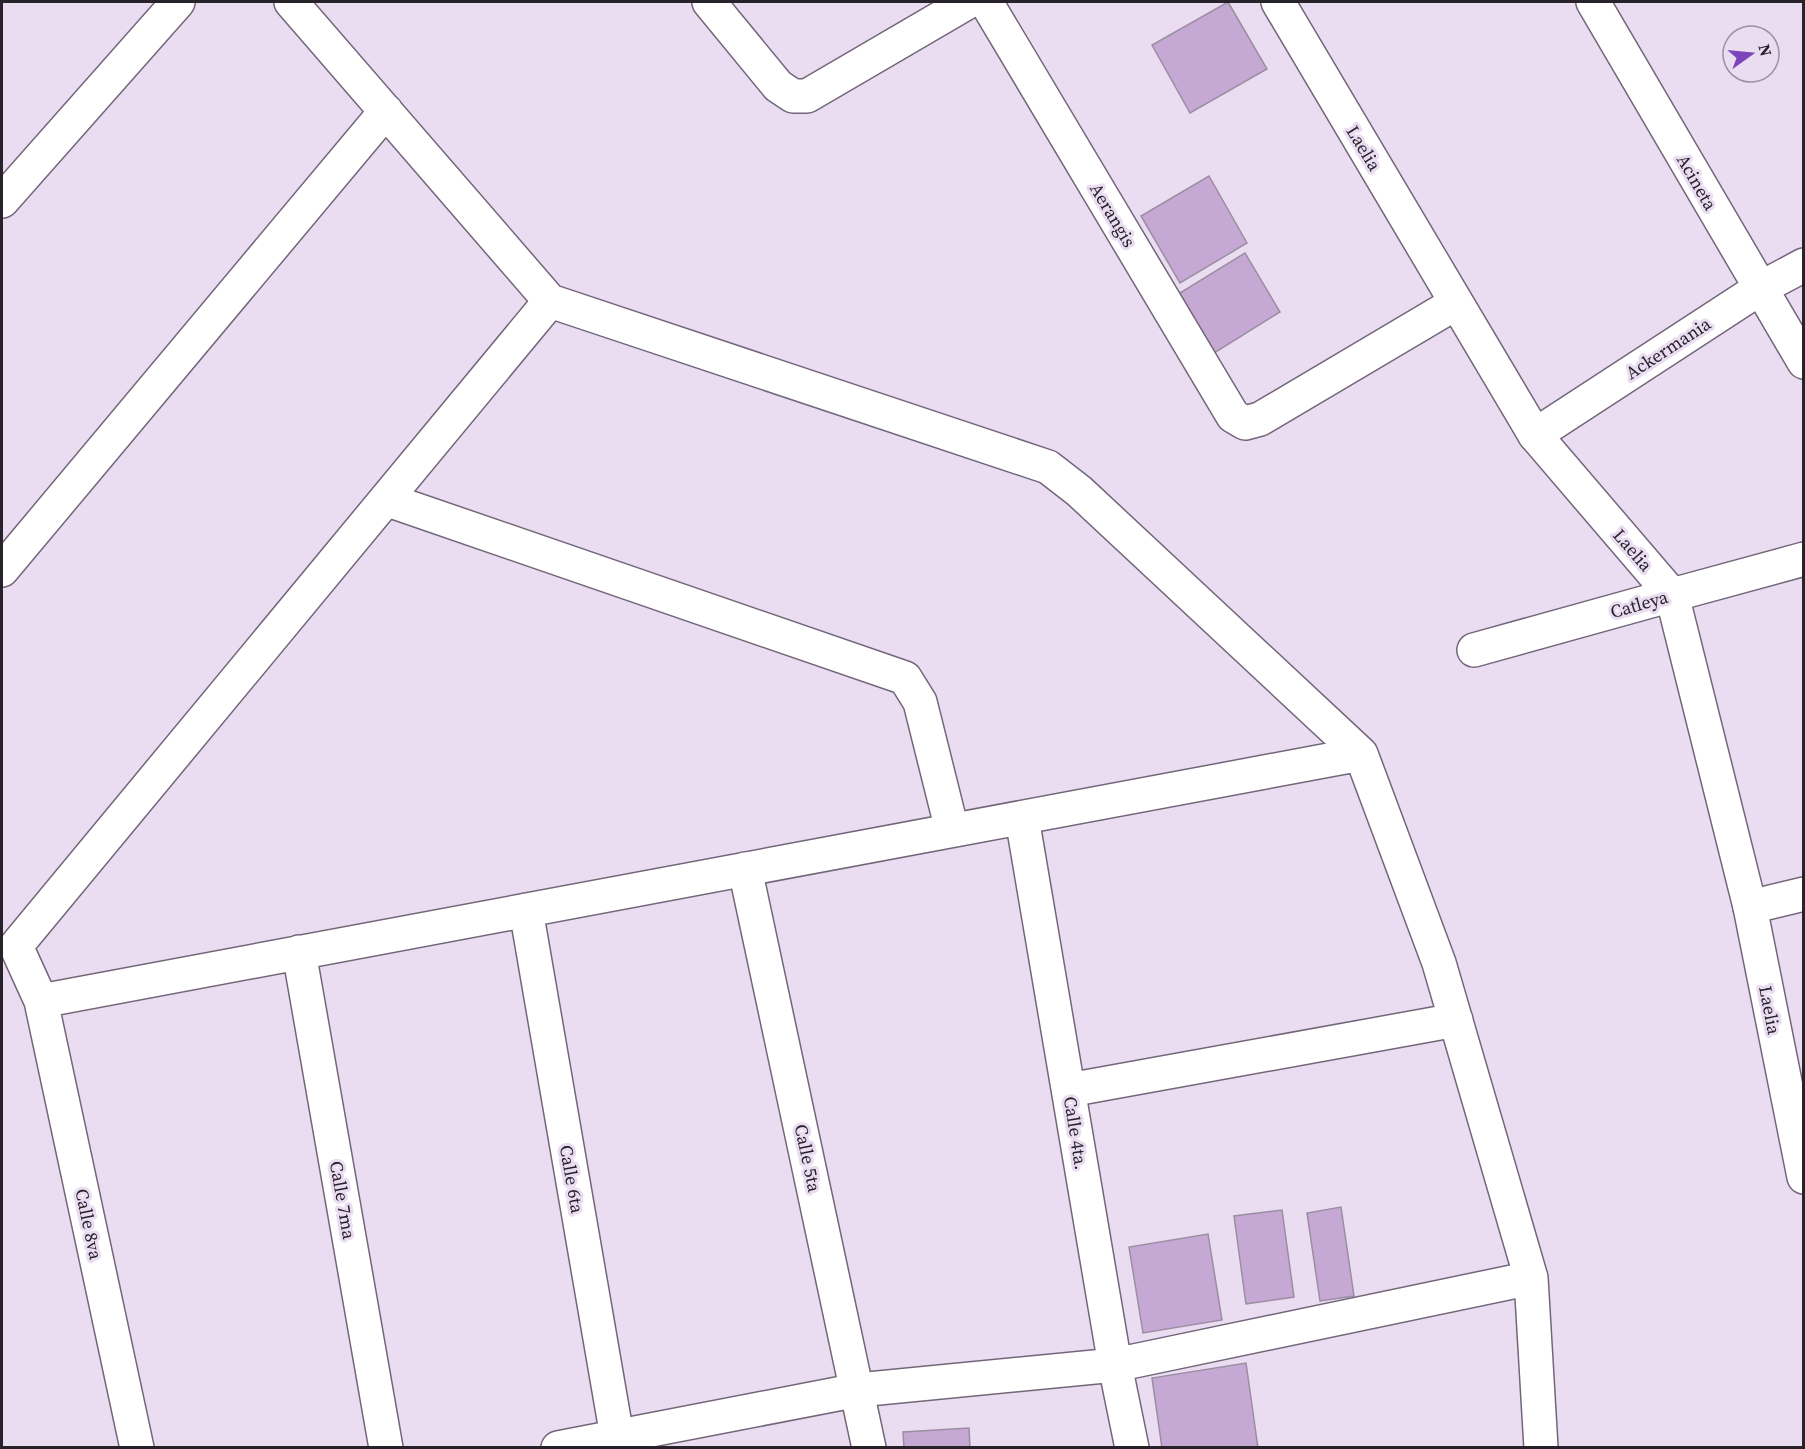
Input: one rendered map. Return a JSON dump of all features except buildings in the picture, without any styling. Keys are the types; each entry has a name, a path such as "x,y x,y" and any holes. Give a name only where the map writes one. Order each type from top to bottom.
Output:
{"street":[{"path":"2,201 178,2"},
{"path":"291,2 550,301 1048,467 1079,491 1361,754 1439,963 1531,1278 1541,1448"},
{"path":"709,2 778,86 793,96 807,96 968,2"},
{"name":"Aerangis","path":"986,2 1233,416 1245,423 1260,419 1456,303"},
{"name":"Laelia","path":"1278,2 1535,435 1672,595 1749,908 1803,1177"},
{"name":"Acineta","path":"1593,2 1803,362"},
{"path":"2,570 386,111"},
{"name":"Ackermania","path":"1535,435 1759,289 1803,264"},
{"path":"6,944 388,500 550,301"},
{"path":"388,500 905,678 920,702 952,830"},
{"name":"Catleya","path":"1474,650 1803,559"},
{"path":"41,1001 1361,754"},
{"name":"Calle 4ta.","path":"1022,818 1115,1365 1132,1448"},
{"name":"Calle 5ta","path":"745,869 869,1448"},
{"path":"1749,908 1803,894"},
{"name":"Calle 6ta","path":"526,910 618,1441"},
{"name":"Calle 8va","path":"6,944 41,1001 137,1448"},
{"name":"Calle 7ma","path":"299,952 386,1448"},
{"path":"1069,1090 1456,1020"},
{"path":"558,1448 618,1441 858,1390 1115,1365 1531,1278"}]}
